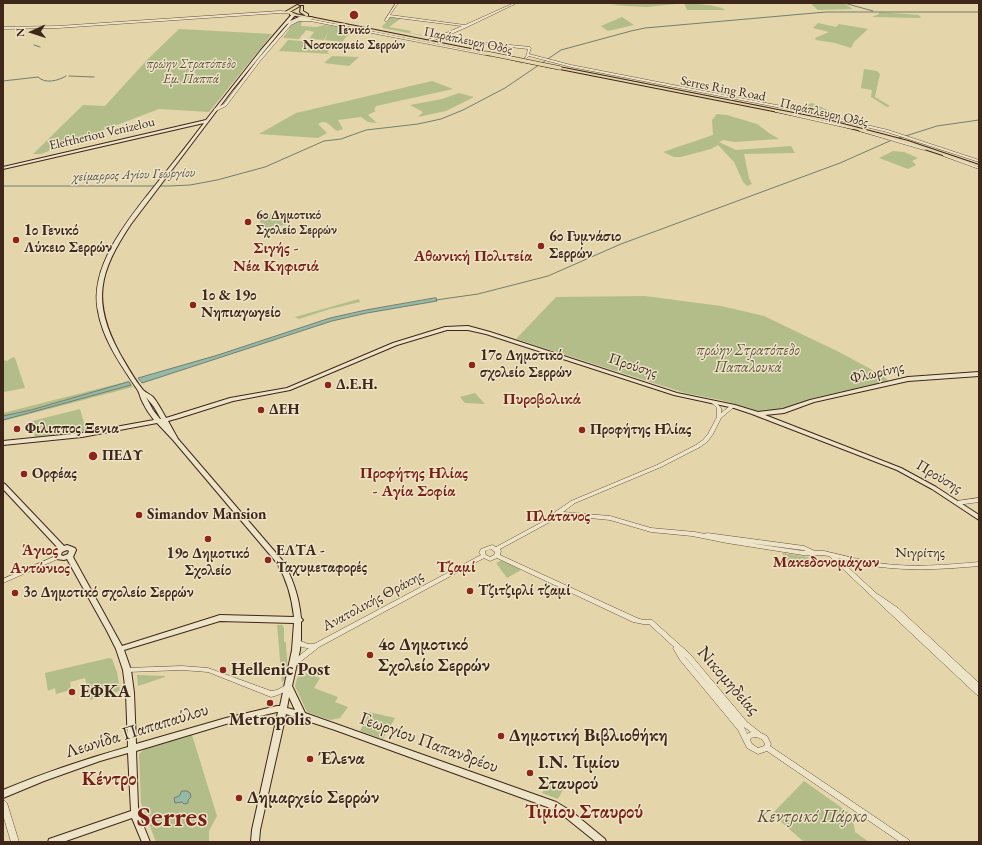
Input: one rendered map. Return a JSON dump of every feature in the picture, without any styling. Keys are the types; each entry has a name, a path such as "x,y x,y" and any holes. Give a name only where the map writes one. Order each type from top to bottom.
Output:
{"main road":[{"path":"286,12 305,3"},
{"path":"249,67 250,62 301,5"},
{"path":"301,5 300,10 302,12 317,17"},
{"path":"255,842 256,830 298,642 299,620 296,603 280,562 170,435 144,399 141,390 109,339 104,326 99,301 100,283 106,263 116,244 206,121 293,14"},
{"name":"Serres Ring Road","path":"293,14 317,17 460,47"},
{"name":"Serres Ring Road","path":"293,14 430,40 486,53 799,115 887,137 907,139 979,167"},
{"path":"285,24 298,19 311,18"},
{"path":"259,60 262,53"},
{"name":"Eleftheriou Venizelou","path":"3,168 206,121"},
{"name":"Προύσης","path":"159,418 185,413 229,399 288,389 408,340 444,329 461,328 488,333 681,395 754,413 891,465 926,483 979,518"},
{"name":"Φλωρίνης","path":"754,413 768,414 784,411 812,401 908,379 979,374"},
{"path":"141,390 147,394 159,418"},
{"name":"Φλωρίνης","path":"771,420 784,411"},
{"path":"3,443 89,434 134,426 159,418"},
{"path":"134,426 159,418"},
{"path":"3,485 62,548"},
{"path":"67,547 72,549 73,552 69,556 62,558 58,556 57,552 62,548 67,547"},
{"path":"69,556 120,649 127,670 130,693 135,813 146,842"},
{"path":"120,649 220,618 299,620"},
{"path":"288,686 302,716"},
{"name":"Λεωνίδα Παπαπαύλου","path":"3,794 40,778 133,748 273,709 283,710"},
{"name":"Γεωργίου Παπανδρέου","path":"283,710 509,789 563,810 602,842"},
{"path":"52,842 135,813"}],"street":[{"path":"386,20 397,3"},
{"path":"438,38 516,3"},
{"path":"3,28 58,28 286,12 293,14"},
{"path":"274,13 293,14"},
{"path":"390,16 466,26"},
{"name":"Παράπλευρη Οδός","path":"215,110 225,105 259,60 290,24 297,20 310,20 371,29 535,65 569,70 798,116 887,137 979,167"},
{"name":"Παράπλευρη Οδός","path":"430,40 438,38 529,48 528,55 521,62"},
{"name":"Παράπλευρη Οδός","path":"528,55 571,66 802,111 896,133 907,139 979,161"},
{"path":"497,553 492,547 484,549 482,552 484,556 490,559 542,525 578,499 655,468 694,449 707,438 718,417 719,408 713,402"},
{"path":"718,417 732,407"},
{"path":"957,503 979,500"},
{"name":"Νιγρίτης","path":"557,513 614,519 651,530 693,534 806,554 814,552 892,567 939,567 979,564"},
{"name":"Νικομηδείας","path":"497,553 526,569 637,621 650,622 676,647 688,656 745,724 759,735"},
{"path":"831,555 979,693"},
{"path":"3,581 58,556"},
{"name":"Ανατολικής Θράκης","path":"293,664 317,645 484,556"},
{"path":"873,594 886,601 979,687"},
{"path":"298,642 307,646 317,645"},
{"name":"Νικομηδείας","path":"676,647 682,658 741,728 747,741"},
{"path":"127,670 182,668 208,670 271,694 288,686"},
{"path":"767,747 763,750 755,750 749,746 747,741 751,735 759,735 766,740 767,747 906,842"},
{"path":"3,803 16,842"}],"green space":[{"path":"632,3 682,3 647,7 610,5"},
{"path":"684,3 708,5 725,10 687,10"},
{"path":"810,3 843,3 853,9 818,10"},
{"path":"879,12 919,15 921,18 872,17 879,14"},
{"path":"391,16 416,19 400,19 389,27 411,31 410,33 435,37 428,37 383,28 382,26"},
{"path":"622,17 634,25 608,31 601,26"},
{"path":"302,21 301,26 317,27 324,25 353,29 353,32 350,33 350,35 347,36 342,42 325,40 328,32 324,40 309,39 314,32 306,30 299,39 283,38 290,28 287,28 293,22"},
{"path":"818,23 836,27 839,24 868,29 854,42 851,48 835,43 816,40 815,38 829,32 813,28"},
{"name":"πρώην Στρατόπεδο Εμ. Παππά","path":"179,29 272,34 209,112 159,109 41,154 33,154 83,105 105,106 146,61"},
{"path":"288,40 317,42 313,48 329,50 327,53 331,54 279,51"},
{"path":"332,56 359,57 349,66 324,63"},
{"path":"864,69 877,71 880,74 875,97 890,106 887,107 871,97 872,90 861,88"},
{"path":"432,81 453,89 376,106 374,110 376,111 368,115 377,123 368,122 361,117 338,120 343,129 337,131 328,124 321,122 318,124 327,133 318,138 259,134 296,113"},
{"path":"459,93 474,97 446,111 418,117 423,112 410,105 442,99"},
{"path":"812,103 835,113 837,116 832,117 797,110 799,107"},
{"path":"717,114 727,115 757,124 779,139 735,142 723,140 719,142 736,150 791,146 795,153 744,154 749,178 752,184 747,186 743,182 734,162 718,145 711,149 681,157 674,157 663,152 713,135 712,120"},
{"path":"893,151 904,152 918,158 912,161 916,165 908,169 879,158"},
{"path":"281,213 286,225 263,228 258,217"},
{"name":"πρώην Στρατόπεδο Παπαλουκά","path":"645,296 721,306 764,316 839,352 880,374 889,381 813,398 781,410 762,412 721,400 685,393 516,339 556,297"},
{"path":"359,299 360,302 330,309 299,319 295,317"},
{"path":"13,357 15,358 25,388 4,392 3,360 7,361"},
{"path":"129,381 133,387 3,421 3,413"},
{"path":"475,393 485,404 465,403 460,397"},
{"path":"80,409 86,430 82,432 35,438 32,421"},
{"path":"783,553 808,557 810,559 785,569 783,568"},
{"path":"502,560 521,570 507,578 496,563"},
{"path":"277,625 282,625 284,628 284,641 286,643 287,669 285,679 282,683"},
{"path":"109,658 112,659 117,672 120,691 90,700 85,678 70,682 71,690 56,694 55,688 48,691 45,673"},
{"path":"299,671 320,678 314,688 338,697 335,702 348,707 340,718 330,720 307,712 295,686"},
{"path":"137,675 165,676 165,677 138,686"},
{"path":"369,712 395,718 383,739 360,731"},
{"path":"192,735 217,816 209,831 209,842 156,842 141,803 139,754 146,748"},
{"name":"Κεντρικό Πάρκο","path":"804,781 852,815 855,832 869,842 804,842 772,814"},
{"path":"547,783 563,790 558,799 542,793"}],"shaded area":[{"path":"436,298 437,301 367,313 332,321 142,383 138,378 218,355 330,318"},
{"path":"129,382 131,385 3,420 3,416 31,410"},
{"path":"182,791 187,791 190,793 191,797 188,800 188,803 175,803 174,798 179,796"}],"waterway":[{"path":"844,3 873,11"},
{"name":"χείμαρρος Αγίου Γεωργίου","path":"3,186 169,186 190,185 217,180 265,167 324,141 341,139 366,130 418,124 441,119 463,110 505,88 561,50 645,28 826,12 979,12"},
{"path":"34,45 40,47"},
{"path":"3,81 38,77 44,80 52,81 66,76"},
{"path":"69,76 94,77"},
{"path":"896,139 937,126 979,120"},
{"path":"436,300 478,294 548,276 621,244 840,163 892,140"}],"place":[{"name":"Γενικό Νοσοκομείο Σερρών","path":"354,15"},
{"name":"6ο Δημοτικό Σχολείο Σερρών","path":"248,222"},
{"name":"1ο Γενικό Λύκειο Σερρών","path":"16,240"},
{"name":"6ο Γυμνάσιο Σερρών","path":"541,246"},
{"name":"1ο & 19ο Νηπιαγωγείο","path":"193,305"},
{"name":"17ο Δημοτικό σχολείο Σερρών","path":"472,365"},
{"name":"Δ.Ε.Η.","path":"328,385"},
{"name":"ΔΕΗ","path":"261,410"},
{"name":"Φιλιππος Ξενια","path":"17,429"},
{"name":"Προφήτης Ηλίας","path":"582,430"},
{"name":"ΠΕΔΥ","path":"93,456"},
{"name":"Ορφέας","path":"24,474"},
{"name":"Simandov Mansion","path":"139,515"},
{"name":"19ο Δημοτικό Σχολείο","path":"208,539"},
{"name":"ΕΛΤΑ - Ταχυμεταφορές","path":"268,560"},
{"name":"Τζιτζιρλί τζαμί","path":"470,591"},
{"name":"3ο Δημοτικό σχολείο Σερρών","path":"15,593"},
{"name":"4ο Δημοτικό Σχολείο Σερρών","path":"370,655"},
{"name":"Hellenic Post","path":"223,670"},
{"name":"ΕΦΚΑ","path":"72,692"},
{"name":"Metropolis","path":"270,703"},
{"name":"Δημοτική Βιβλιοθήκη","path":"501,736"},
{"name":"Έλενα","path":"310,759"},
{"name":"Ι.Ν. Τιμίου Σταυρού","path":"530,773"},
{"name":"Δημαρχείο Σερρών","path":"239,798"}],"district":[{"name":"Αθωνική Πολιτεία","path":"473,257"},
{"name":"Σιγής - Νέα Κηφισιά","path":"276,258"},
{"name":"Πυροβολικά","path":"542,400"},
{"name":"Προφήτης Ηλίας - Αγία Σοφία","path":"414,483"},
{"name":"Πλάτανος","path":"558,517"},
{"name":"Άγιος Αντώνιος","path":"40,560"},
{"name":"Μακεδονομάχων","path":"826,563"},
{"name":"Τζαμί","path":"456,568"},
{"name":"Κέντρο","path":"109,780"},
{"name":"Τιμίου Σταυρού","path":"584,813"},
{"name":"Serres","path":"172,818"}]}
